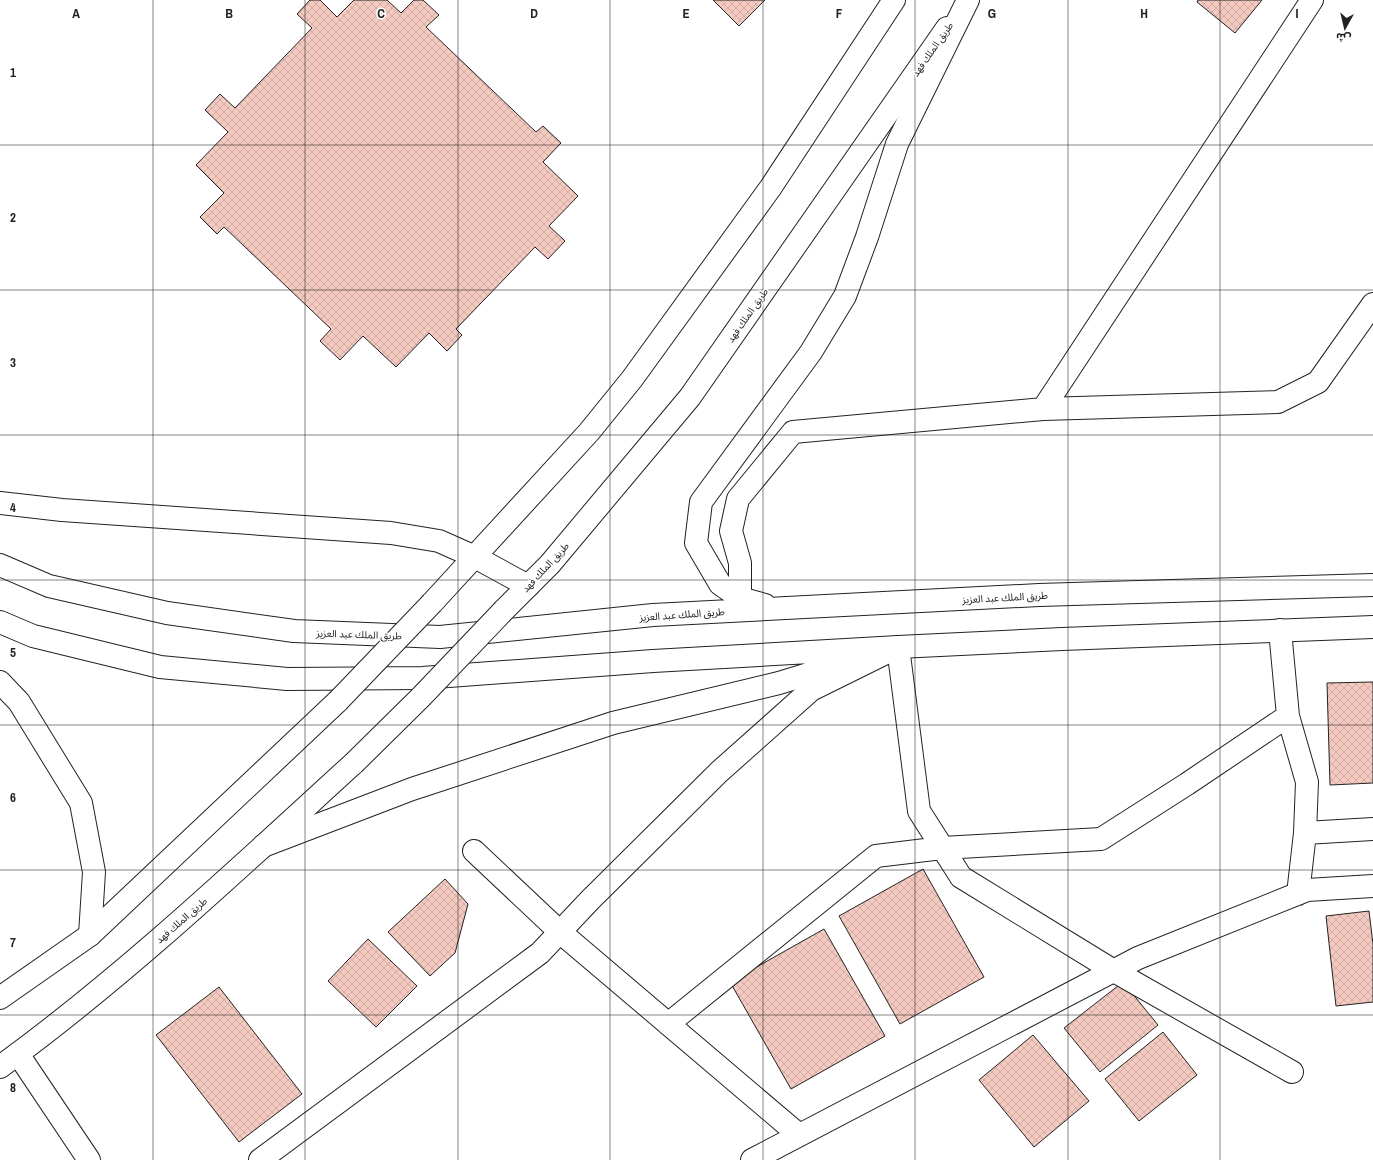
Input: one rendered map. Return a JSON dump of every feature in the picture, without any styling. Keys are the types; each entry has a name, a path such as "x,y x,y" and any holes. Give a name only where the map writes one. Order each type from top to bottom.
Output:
{"main road":[{"path":"0,998 90,935 338,701 432,603 589,432 632,379 771,187 894,0"},
{"path":"777,608 740,598 720,584 696,543 700,502 811,352 845,296 867,237 897,144 967,0"},
{"name":"طريق الملك فهد","path":"0,1067 44,1035 187,915 354,763 422,697 504,610 550,564 690,397 967,0"},
{"path":"1043,409 1312,0"},
{"path":"740,598 740,563 731,531 738,499 793,432 1043,409 1278,402 1318,382 1373,304"},
{"path":"0,503 62,510 391,533 439,541 475,556 528,586"},
{"name":"طريق الملك عبد العزيز","path":"0,565 50,586 167,614 294,631 440,637 653,615 777,608 1039,595 1373,585"},
{"path":"0,622 33,636 160,667 287,679 422,678 653,661 898,647 1373,627"},
{"path":"1280,630 1288,716 1307,782 1305,833 1298,894"},
{"path":"263,846 412,789 613,723 779,683 898,647"},
{"path":"898,647 919,811 961,877 1114,971 1292,1072"},
{"path":"260,1160 540,953 719,772 811,690 898,647"},
{"path":"0,682 19,702 81,803 94,872 90,935"},
{"path":"668,1024 876,856 942,848 1101,838 1187,784 1288,716"},
{"path":"1305,833 1373,829"},
{"path":"474,851 560,932 798,1135"},
{"path":"762,1158 798,1135 1138,958 1307,890 1373,886"},
{"path":"18,1054 88,1160"}],"building":[{"path":"310,0 320,0 337,17 354,0 387,0 401,13 414,0 423,0 439,15 426,27 536,132 543,126 561,143 543,162 578,196 549,226 565,241 548,259 535,247 456,329 462,335 447,351 429,333 396,367 363,336 340,360 320,341 331,329 224,227 217,234 200,217 224,193 196,165 228,132 205,110 220,94 235,108 312,28 297,14"},
{"path":"713,0 765,0 739,26"},
{"path":"1198,0 1262,0 1235,33 1197,2"},
{"path":"1373,682 1373,783 1330,785 1327,683"},
{"path":"923,869 984,977 900,1024 839,916"},
{"path":"445,879 468,904 455,953 430,976 388,932"},
{"path":"1369,911 1373,944 1373,1002 1336,1006 1326,916"},
{"path":"824,929 885,1036 791,1089 730,982"},
{"path":"368,939 417,986 376,1027 328,981"},
{"path":"1123,982 1158,1025 1100,1072 1064,1028"},
{"path":"219,987 302,1094 239,1142 156,1035"},
{"path":"1163,1032 1197,1075 1139,1121 1105,1079"},
{"path":"1033,1035 1089,1101 1034,1147 979,1080"}]}
